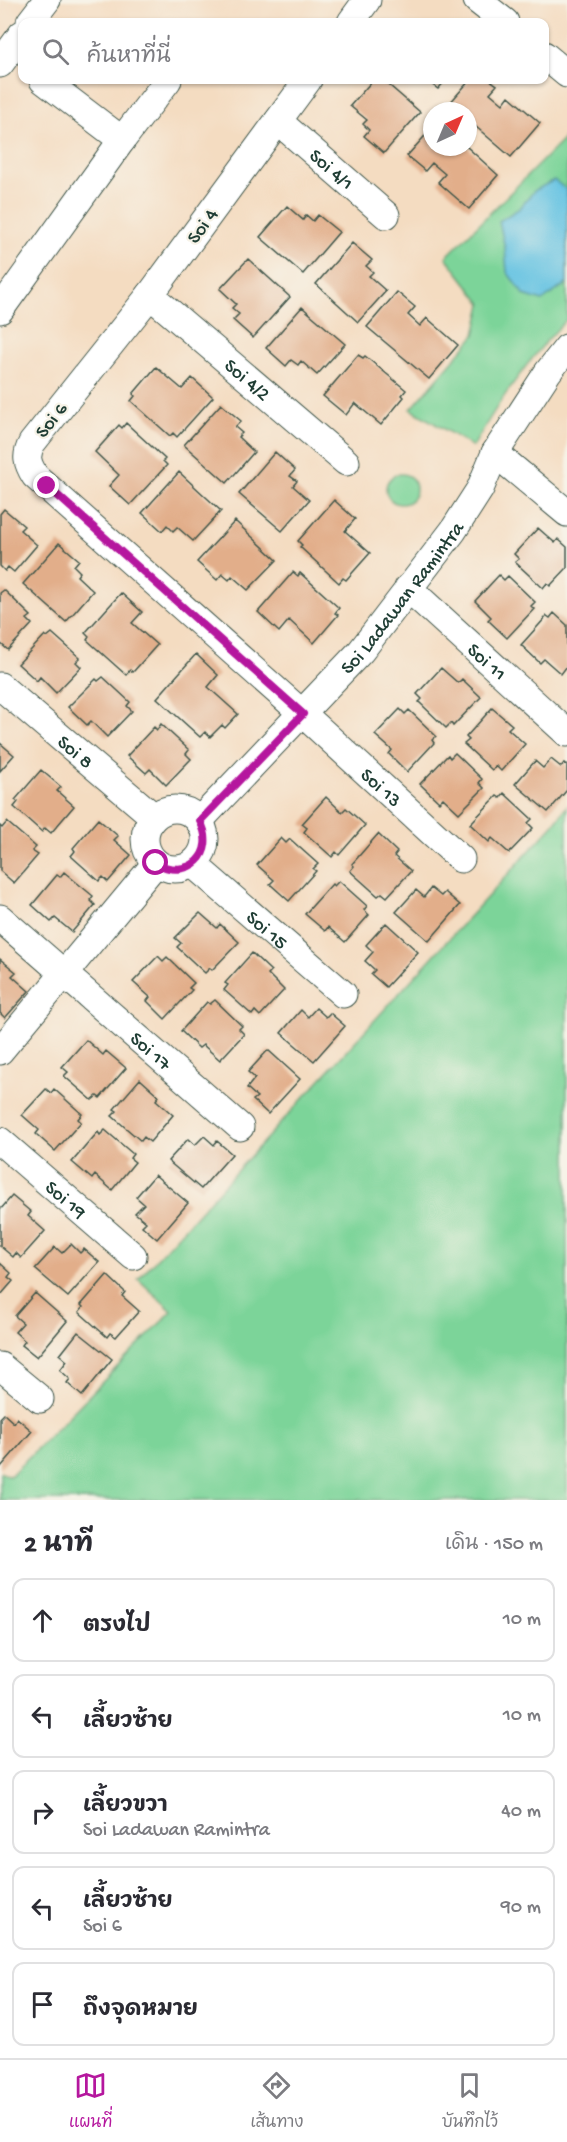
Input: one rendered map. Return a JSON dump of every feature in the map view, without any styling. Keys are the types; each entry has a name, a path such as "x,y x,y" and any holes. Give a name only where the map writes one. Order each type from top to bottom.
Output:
{"street":[{"path":"33,18 47,0"},
{"path":"354,18 367,0"},
{"path":"477,0 500,18"},
{"path":"549,59 567,74"},
{"path":"48,84 122,140"},
{"path":"0,310 165,84"},
{"name":"Soi 4","path":"91,369 150,295 305,84"},
{"name":"Soi 4/1","path":"278,121 387,215"},
{"name":"Soi 4/2","path":"150,295 346,462"},
{"name":"Soi Ladawan Ramintra","path":"200,821 361,651 453,531 480,489 495,453 548,372 567,348"},
{"name":"Soi 6","path":"91,369 32,442 27,451 27,462 31,470 303,714"},
{"path":"495,453 567,513"},
{"name":"Soi 11","path":"408,588 567,733"},
{"name":"Soi 8","path":"0,686 154,817"},
{"name":"Soi 13","path":"303,714 461,859"},
{"path":"183,809 200,821 204,829 204,849 200,858 193,864 174,870 156,863 149,855 145,845 148,825 154,817 163,811 183,809"},
{"path":"0,1051 156,863"},
{"name":"Soi 15","path":"193,864 344,994"},
{"name":"Soi 17","path":"0,918 240,1127"},
{"name":"Soi 19","path":"0,1141 133,1256"},
{"path":"0,1366 40,1399"}],"green space":[{"path":"567,136 567,319 516,380 473,447 411,409 475,335 482,304 446,257"},
{"path":"401,474 412,478 416,489 412,500 401,504 390,500 386,489 390,478"},
{"path":"567,806 567,1500 0,1500 0,1472 10,1476 172,1311 138,1279 554,824"}],"water":[{"path":"554,180 567,190 567,283 542,301 524,295 507,272 499,221 520,208 534,191"}],"building":[{"path":"369,84 388,84 420,112 384,153 364,136 369,130 363,124 367,120 350,106"},
{"path":"431,84 442,84 438,89"},
{"path":"466,84 496,84 490,93 503,104 509,96 540,123 511,157 477,128 477,102 451,102"},
{"path":"423,138 423,156 477,156 498,175 469,209 438,182 445,174 432,163 425,171 407,156"},
{"path":"287,206 303,220 306,215 313,221 318,215 339,232 303,274 260,237"},
{"path":"352,243 372,260 366,266 373,272 369,276 386,291 358,322 316,284"},
{"path":"248,259 290,297 253,338 233,320 239,314 232,308 236,304 220,289"},
{"path":"397,292 415,307 408,315 420,326 427,318 458,345 429,379 367,327"},
{"path":"302,307 345,344 317,375 301,361 298,365 291,360 286,366 266,348"},
{"path":"358,355 363,358 365,356 406,390 402,395 404,397 381,425 355,403 346,415 323,396"},
{"path":"156,367 182,389 192,378 213,397 177,437 173,433 170,436 131,401 135,396 133,394"},
{"path":"221,404 241,421 235,427 242,433 238,437 254,452 227,483 184,445"},
{"path":"126,423 165,459 163,461 167,465 130,505 109,486 119,475 95,452 119,425 122,428"},
{"path":"275,452 295,470 290,476 297,481 293,486 309,500 282,531 239,494"},
{"path":"179,472 221,511 193,541 177,527 173,531 167,525 162,531 142,513"},
{"path":"334,500 355,519 345,531 370,553 346,580 343,578 339,583 300,547 302,545 298,541"},
{"path":"4,509 24,526 20,530 37,545 14,572 8,567 5,571 0,566 0,514"},
{"path":"235,521 277,560 248,590 232,576 229,580 222,574 217,580 197,562"},
{"path":"538,528 555,543 558,539 567,547 567,568 550,586 547,583 543,588 515,562 519,559 514,554"},
{"path":"59,543 79,560 74,566 80,572 77,576 93,591 66,622 23,584"},
{"path":"293,572 298,576 300,573 339,608 335,613 338,615 314,643 289,620 279,632 258,612"},
{"path":"499,575 504,580 508,576 535,602 531,606 534,609 507,638 488,620 491,617 475,601"},
{"path":"4,590 31,616 27,619 32,624 8,650 0,643 0,593"},
{"path":"121,593 142,612 132,623 157,645 133,672 130,670 126,675 87,640 89,637 85,633"},
{"path":"554,613 567,625 567,666 561,674 544,659 540,663 521,645 547,616 550,618"},
{"path":"52,633 80,658 76,662 81,667 56,693 40,677 37,681 18,664 45,635 47,637"},
{"path":"196,654 218,675 208,687 238,714 225,728 222,725 210,737 205,732 200,737 157,698"},
{"path":"441,668 458,683 462,679 481,697 453,726 451,723 446,728 419,702 422,699 417,694"},
{"path":"103,677 130,702 127,706 132,711 107,737 91,721 87,725 68,707 96,679 98,681"},
{"path":"492,708 512,725 508,729 525,744 501,771 496,766 492,770 464,744 469,740 466,737"},
{"path":"400,709 405,714 409,710 436,736 432,740 434,743 407,772 389,754 392,750 375,735"},
{"path":"161,724 189,750 186,754 191,759 166,785 150,769 146,773 127,756 154,727 157,730"},
{"path":"0,743 14,755 0,771"},
{"path":"455,753 482,779 479,783 484,788 459,813 443,798 439,802 420,784 448,755 450,758"},
{"path":"551,759 561,767 564,763 567,766 567,790 548,812 515,784 535,761 543,768"},
{"path":"41,770 61,787 57,791 74,806 51,833 45,828 42,832 14,807 18,802 15,800"},
{"path":"504,793 532,819 528,823 533,828 509,853 492,838 489,842 470,824 497,796 500,798"},
{"path":"326,797 342,812 346,808 365,825 339,855 336,852 332,857 304,832 307,828 302,824"},
{"path":"98,819 118,836 114,840 131,855 108,882 103,877 99,881 71,856 75,851 73,848"},
{"path":"7,822 36,847 32,851 38,855 14,883 0,871 0,826 2,828"},
{"path":"378,834 397,852 394,856 411,871 387,897 382,893 378,896 350,871 354,866 352,864"},
{"path":"281,838 286,843 290,839 318,864 313,869 316,871 289,901 270,884 274,880 257,865"},
{"path":"64,872 93,896 90,900 95,905 72,932 55,918 51,922 32,905 57,875 60,877"},
{"path":"339,881 367,906 364,910 369,915 345,942 328,927 325,931 305,914 332,884 334,886"},
{"path":"431,888 441,896 445,892 460,905 429,941 396,912 416,890 424,897"},
{"path":"200,913 217,928 220,924 239,942 212,970 210,968 205,973 177,947 181,943 175,938"},
{"path":"386,923 418,952 386,987 371,974 375,970 365,961 373,952 366,945"},
{"path":"252,953 271,971 268,974 284,990 260,1016 255,1011 252,1015 224,990 228,985 225,983"},
{"path":"158,956 163,961 167,957 194,983 189,988 192,990 165,1019 147,1001 150,997 133,982"},
{"path":"0,959 16,972 12,976 29,991 5,1018 0,1013"},
{"path":"215,1000 242,1026 239,1029 244,1034 220,1060 203,1045 199,1048 181,1031 207,1002 210,1004"},
{"path":"316,1008 326,1017 330,1013 345,1026 314,1061 281,1033 301,1010 308,1017"},
{"path":"86,1040 103,1055 106,1051 126,1068 100,1098 97,1096 92,1100 64,1076 68,1072 62,1067"},
{"path":"268,1050 300,1079 268,1114 253,1100 257,1097 247,1088 255,1078 248,1072"},
{"path":"140,1079 159,1096 156,1100 173,1115 150,1142 144,1137 141,1141 112,1116 117,1111 114,1109"},
{"path":"46,1089 51,1093 54,1089 82,1114 78,1119 81,1122 55,1151 36,1134 39,1130 22,1115"},
{"path":"105,1130 133,1154 130,1158 135,1162 112,1190 95,1175 92,1179 72,1162 98,1132 100,1135"},
{"path":"204,1136 214,1145 217,1141 232,1154 201,1189 168,1161 188,1139 195,1145"},
{"path":"155,1175 188,1203 157,1239 142,1226 146,1222 135,1213 144,1204 136,1197"},
{"path":"12,1196 31,1212 28,1216 45,1231 21,1258 16,1253 13,1257 0,1246 0,1210"},
{"path":"71,1244 80,1253 84,1249 99,1262 68,1297 35,1269 55,1247 62,1253"},
{"path":"0,1263 11,1273 8,1277 13,1281 0,1296"},
{"path":"107,1275 125,1292 122,1296 139,1311 116,1337 110,1333 107,1337 79,1312 83,1307 81,1305"},
{"path":"35,1293 67,1321 37,1357 22,1345 25,1341 15,1332 23,1323 15,1316"},
{"path":"78,1332 112,1359 82,1396 67,1383 70,1379 60,1370 67,1361 60,1355"},
{"path":"4,1414 14,1423 17,1418 32,1431 0,1468 0,1418"}],"route":[{"path":"47,486 303,714 200,821 206,839 200,858 193,864 174,870 156,863"}]}
